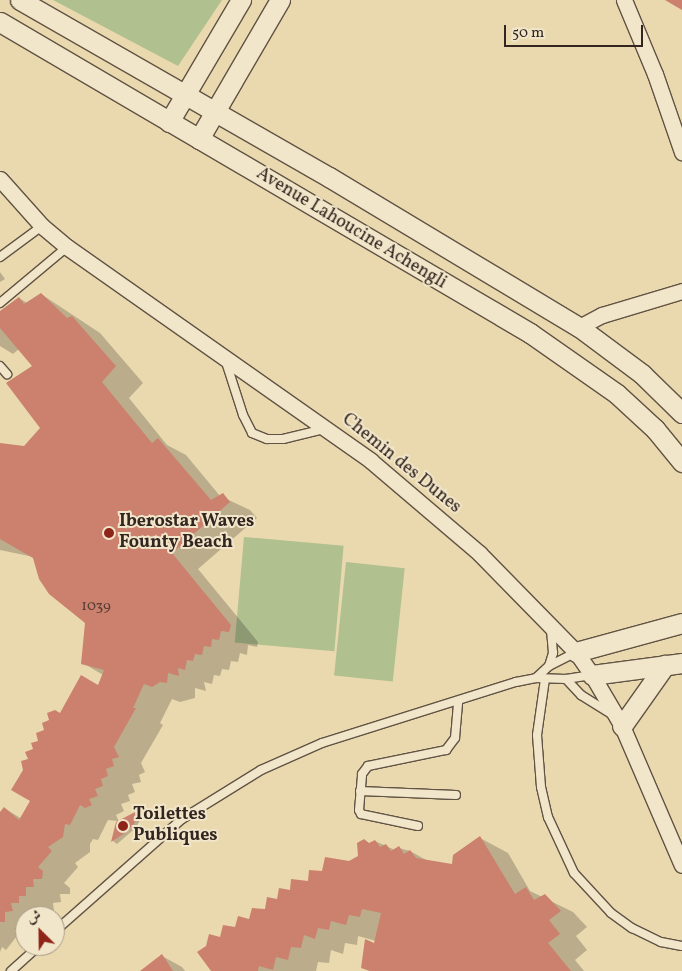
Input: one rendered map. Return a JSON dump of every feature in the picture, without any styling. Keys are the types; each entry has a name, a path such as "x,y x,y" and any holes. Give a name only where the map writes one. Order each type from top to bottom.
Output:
{"street":[{"name":"Avenue Lahoucine Achengli","path":"20,0 184,96 329,177 579,327 642,374 681,410"},
{"path":"169,122 240,0"},
{"path":"199,139 280,0"},
{"path":"624,0 655,74 682,152"},
{"name":"Avenue Lahoucine Achengli","path":"0,22 530,333 617,394 655,429 682,462"},
{"name":"Chemin des Dunes","path":"0,179 42,226 67,247 226,362 326,428 414,495 479,553 576,652 592,675 619,722 682,865"},
{"path":"579,327 602,315 682,292"},
{"path":"576,652 682,623"},
{"path":"592,675 673,664"},
{"path":"619,722 673,664"}],"lane":[{"path":"0,257 42,226"},
{"path":"0,303 67,247"},
{"path":"226,362 243,415 252,433 267,439 283,439 326,428"},
{"path":"0,366 7,374"},
{"path":"549,666 552,653 550,626"},
{"path":"536,678 549,666 576,652"},
{"path":"65,922 148,847 213,797 261,770 322,743 536,678 566,679 592,675"},
{"path":"545,679 537,735 541,787 548,817 574,873 611,913 632,928 661,942 682,946"},
{"path":"566,679 582,695 619,722"},
{"path":"418,826 361,814 360,791 362,774 368,766 439,753 452,744 458,701"},
{"path":"360,791 456,795"},
{"path":"11,971 27,956"}],"green space":[{"path":"53,0 222,0 178,66"},
{"path":"244,537 344,546 334,651 235,643"},
{"path":"346,562 405,568 393,682 334,675"}],"building":[{"path":"665,0 682,0 682,10"},
{"path":"41,293 67,318 72,316 116,366 102,382 152,443 158,438 211,500 223,493 230,502 172,553 231,625 229,632 221,631 219,640 212,639 211,647 204,646 202,655 195,654 193,661 187,660 185,670 178,668 179,676 168,673 167,683 160,682 152,687 144,684 133,708 136,708 114,747 119,757 112,759 114,766 106,769 108,776 101,779 103,786 95,789 98,796 89,799 92,805 85,808 80,805 70,825 65,824 63,837 48,847 52,851 38,867 43,871 42,879 33,879 34,887 26,887 26,896 19,896 19,903 11,903 13,911 5,912 5,922 0,922 0,812 4,807 19,820 30,801 11,790 23,770 21,761 28,759 25,752 33,749 31,743 38,741 36,733 44,730 42,723 49,720 47,713 55,710 60,713 81,675 98,685 104,670 81,664 85,623 49,594 39,579 33,558 0,539 0,443 24,446 40,428 6,383 32,366 0,328 0,311 19,297 24,304"},
{"name":"Toilettes Publiques","path":"135,812 135,822 128,831 111,842 116,822"},
{"path":"480,836 515,894 526,887 534,900 545,894 561,911 549,920 560,934 548,943 571,971 370,971 361,968 365,939 374,943 381,913 362,909 360,917 349,915 346,925 331,921 329,930 318,928 315,939 304,935 301,948 291,947 288,960 276,957 273,970 259,966 258,971 211,971 197,952 206,946 209,934 220,937 223,925 235,927 238,916 249,919 252,908 265,909 267,897 277,899 279,888 290,890 291,879 308,881 309,870 322,871 325,857 349,861 358,856 357,843 364,839 369,843 375,840 380,847 386,844 391,851 399,846 404,854 410,850 416,858 452,864 453,855"},
{"path":"162,954 173,971 140,971"}],"place":[{"name":"Iberostar Waves Founty Beach","path":"109,533"},
{"name":"Toilettes Publiques","path":"123,826"}]}
